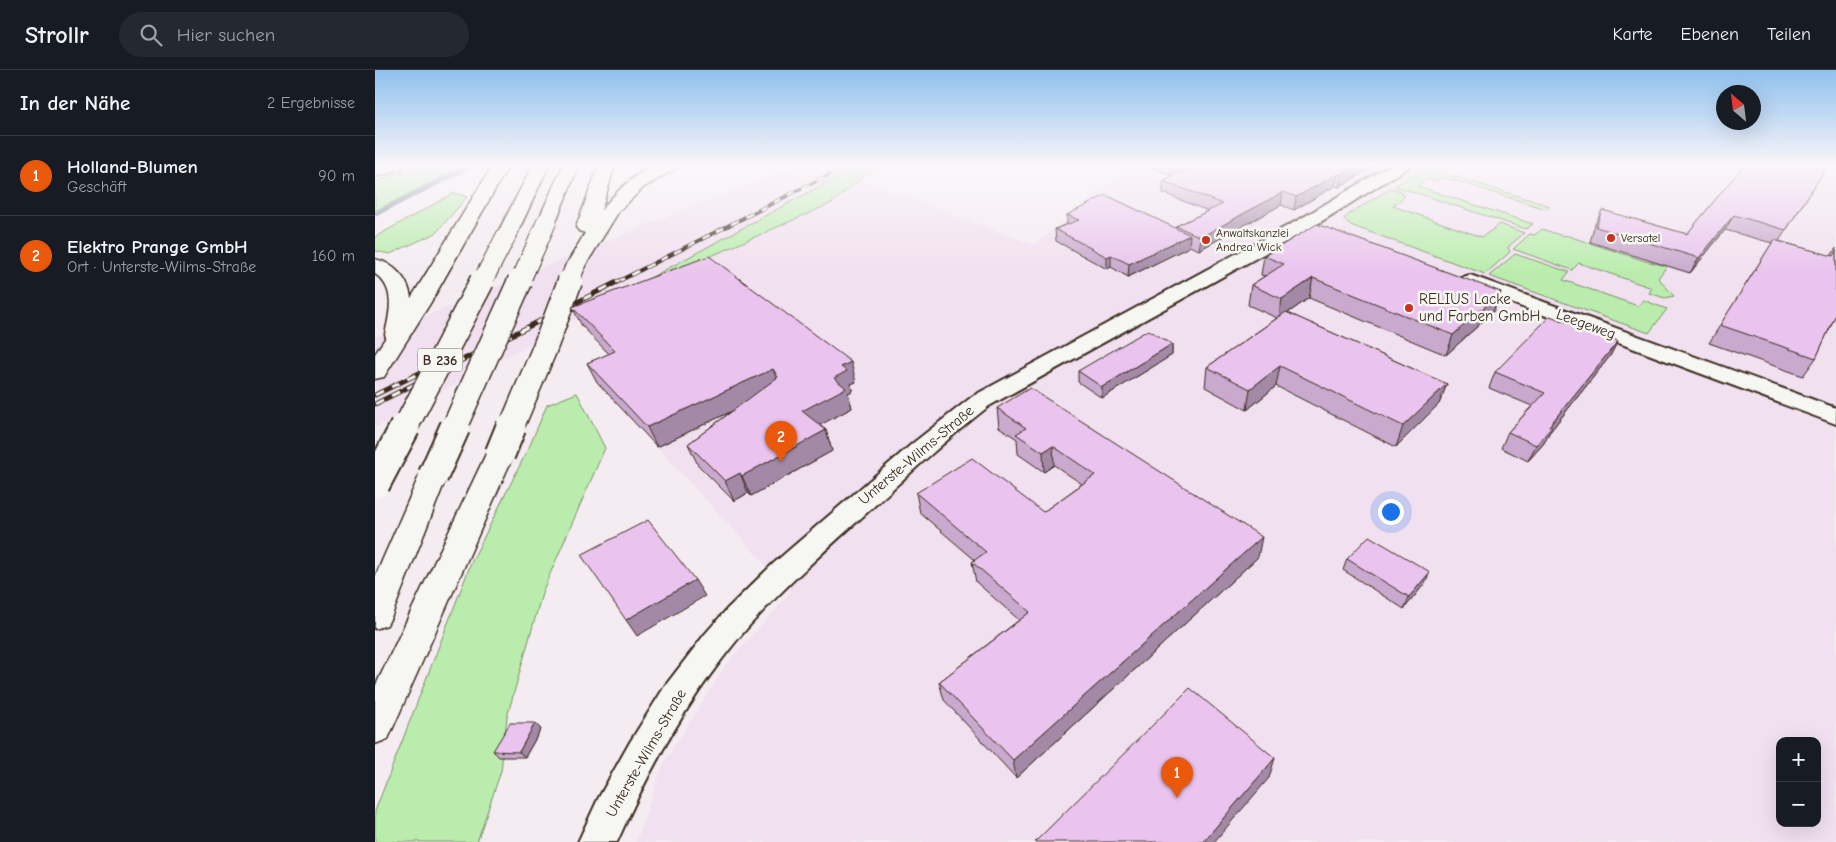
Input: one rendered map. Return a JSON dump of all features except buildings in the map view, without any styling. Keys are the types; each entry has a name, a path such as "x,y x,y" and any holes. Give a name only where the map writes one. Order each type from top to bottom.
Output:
{"highway":[{"path":"375,372 395,338 420,302 480,201"},
{"name":"B 236","path":"375,484 523,201"},
{"name":"B 236","path":"375,614 433,476 556,201"},
{"path":"375,727 500,454 544,350 575,267 583,235 596,201"},
{"path":"575,267 604,217 618,201"},
{"path":"383,270 400,289 401,302 395,338"}],"street":[{"name":"Unterste-Wilms-Straße","path":"597,842 616,800 679,694 738,619 792,564 950,423 988,397 1308,222 1343,201"},
{"path":"1308,222 1335,232"},
{"name":"Leegeweg","path":"1451,274 1836,416"}],"shaded area":[{"path":"707,201 793,201 666,270 805,201 917,201 1034,245 1088,201 1836,201 1836,842 636,842 663,765 725,666 791,592 597,382 625,370 582,326 577,318 375,428 375,337"}],"green space":[{"path":"375,201 395,201 375,211"},
{"path":"440,201 464,201 436,233 390,254 375,251 375,237"},
{"path":"792,201 834,201 832,203 602,304"},
{"path":"1370,201 1399,201 1393,206 1482,237 1500,224 1524,233 1508,247 1510,252 1485,274 1353,226 1344,219"},
{"path":"1441,201 1463,201 1533,224 1526,229"},
{"path":"1520,201 1534,201 1550,206 1546,209"},
{"path":"1542,229 1667,266 1658,278 1674,296 1665,298 1649,293 1652,288 1579,263 1572,270 1513,249 1530,234 1535,235"},
{"path":"1515,254 1569,272 1563,280 1638,306 1643,300 1667,309 1649,333 1489,276"},
{"path":"577,393 605,448 543,590 507,717 501,771 477,842 375,842 375,811 472,561 530,445 547,405"}],"waterway":[{"path":"375,214 401,201"}],"railway":[{"path":"617,282 777,201"},
{"path":"375,404 619,281"},
{"path":"375,395 458,354"}],"place":[{"name":"Versatel","path":"1611,238"},
{"name":"Anwaltskanzlei Andrea Wick","path":"1206,240"},
{"name":"RELIUS Lacke und Farben GmbH","path":"1409,308"},
{"name":"Elektro Prange GmbH","path":"781,462"},
{"name":"Holland-Blumen","path":"1177,798"}]}
